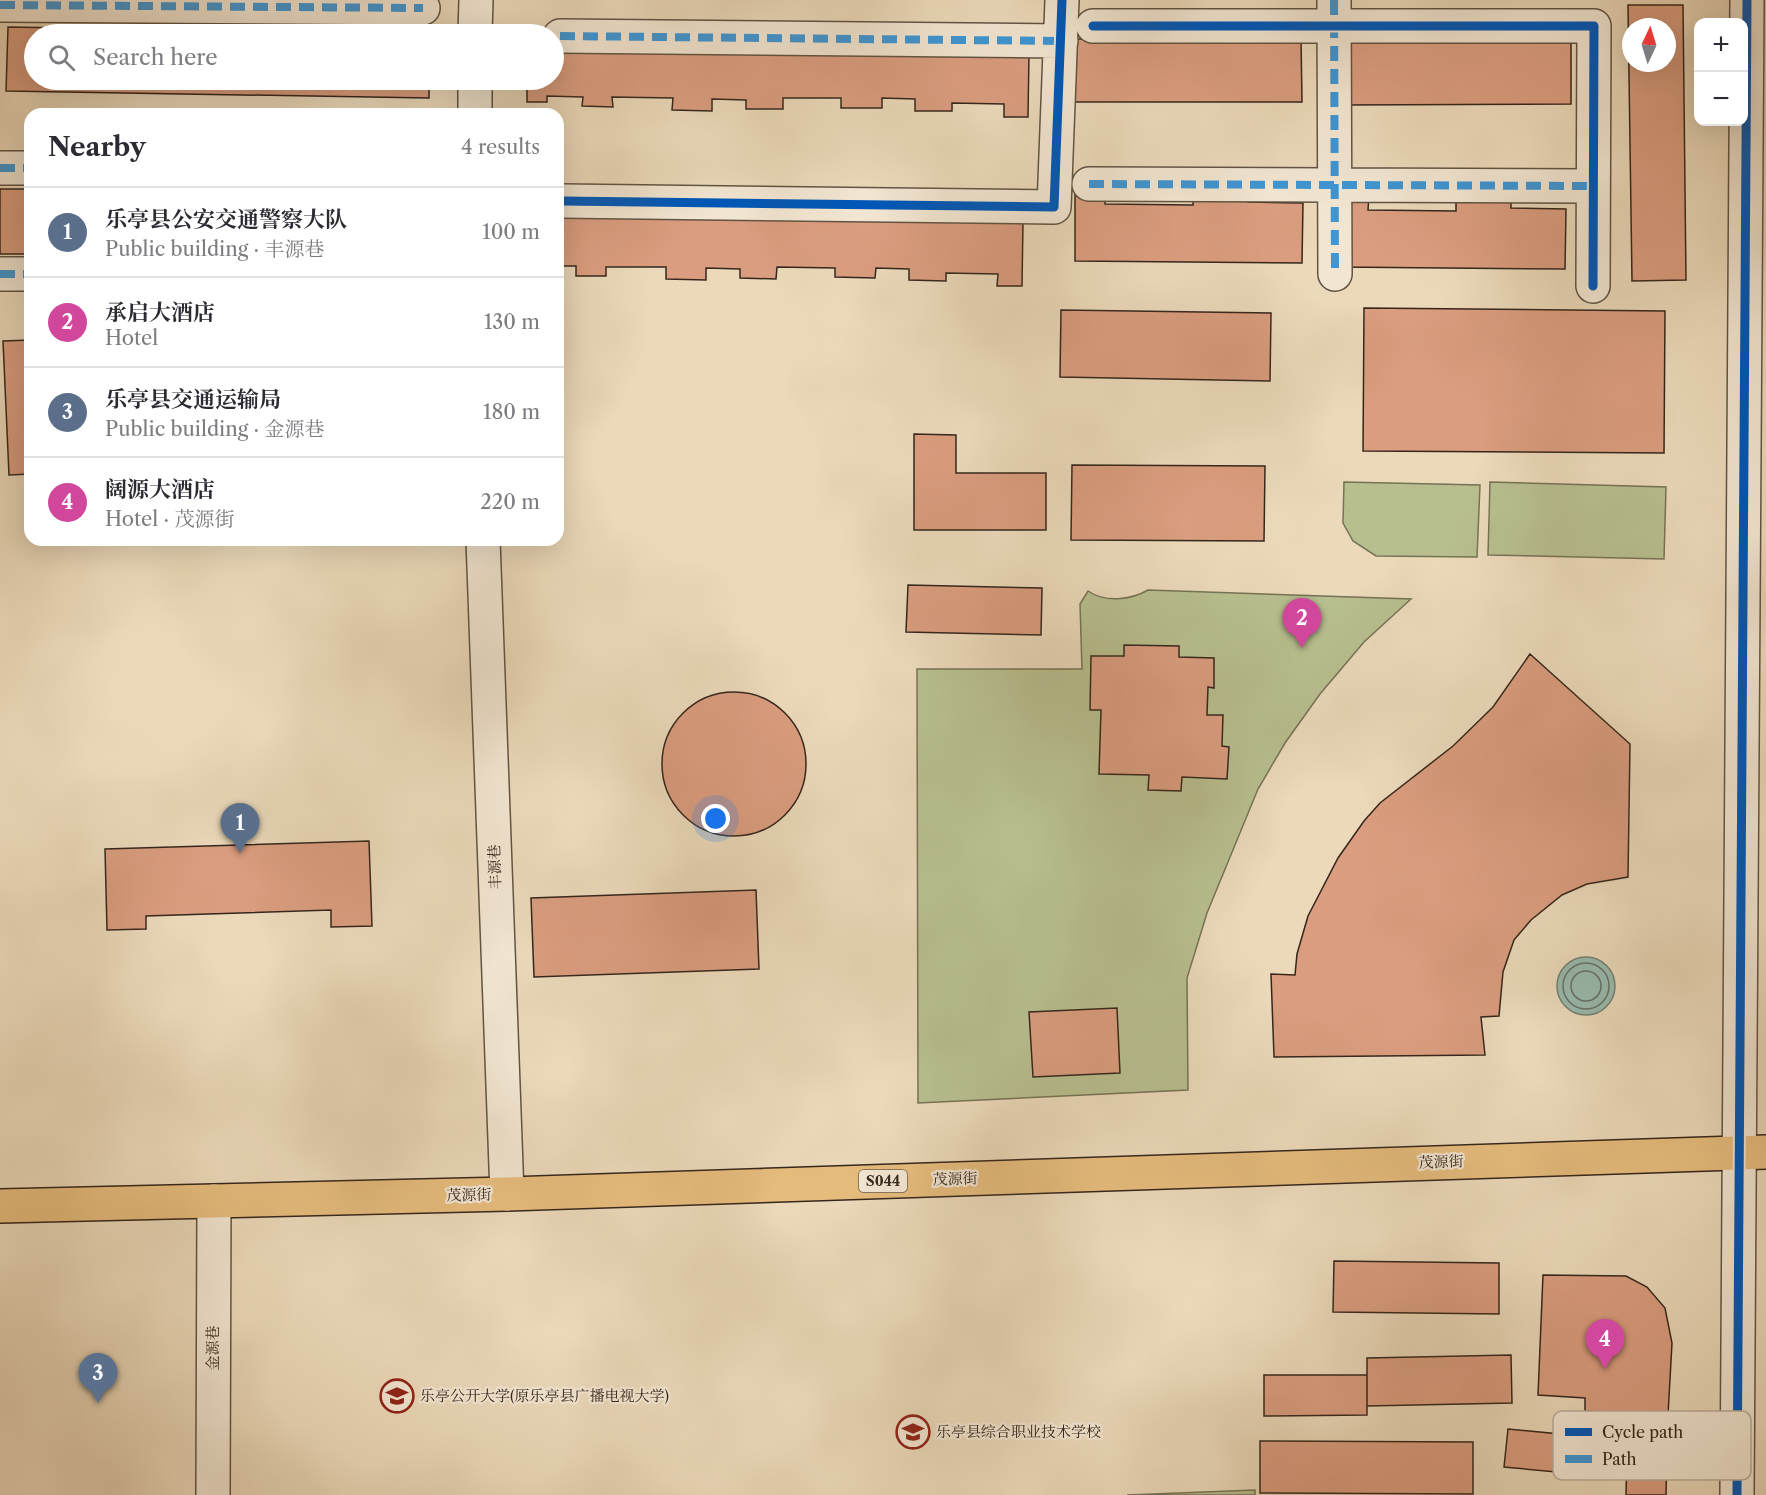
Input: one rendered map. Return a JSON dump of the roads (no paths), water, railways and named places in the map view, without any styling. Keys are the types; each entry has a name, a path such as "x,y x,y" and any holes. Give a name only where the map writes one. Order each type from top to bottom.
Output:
{"main road":[{"name":"茂源街","path":"0,1206 507,1194 1752,1152"}],"street":[{"path":"475,24 476,0"},
{"path":"564,201 1054,207 1062,0"},
{"path":"1741,1411 1752,1152 1747,0"},
{"path":"0,5 423,8"},
{"path":"1094,26 1334,12 1594,26 1593,286"},
{"path":"1334,12 1335,274"},
{"path":"564,36 1061,41"},
{"path":"475,90 475,108"},
{"path":"0,168 24,168"},
{"path":"1089,184 1593,186"},
{"path":"0,274 24,274"},
{"name":"丰源巷","path":"483,546 507,1194"},
{"name":"金源巷","path":"213,1495 214,1201"},
{"path":"1737,1495 1738,1480"}],"water":[{"path":"1586,957 1597,959 1607,965 1613,975 1615,986 1613,997 1607,1007 1597,1013 1586,1015 1575,1013 1565,1007 1559,997 1557,986 1559,975 1565,965 1575,959"}],"place":[{"name":"承启大酒店","path":"1302,648"},
{"name":"乐亭县公安交通警察大队","path":"240,853"},
{"name":"阔源大酒店","path":"1605,1369"},
{"name":"乐亭公开大学(原乐亭县广播电视大学)","path":"397,1396"},
{"name":"乐亭县交通运输局","path":"98,1403"},
{"name":"乐亭县综合职业技术学校","path":"913,1432"}]}
